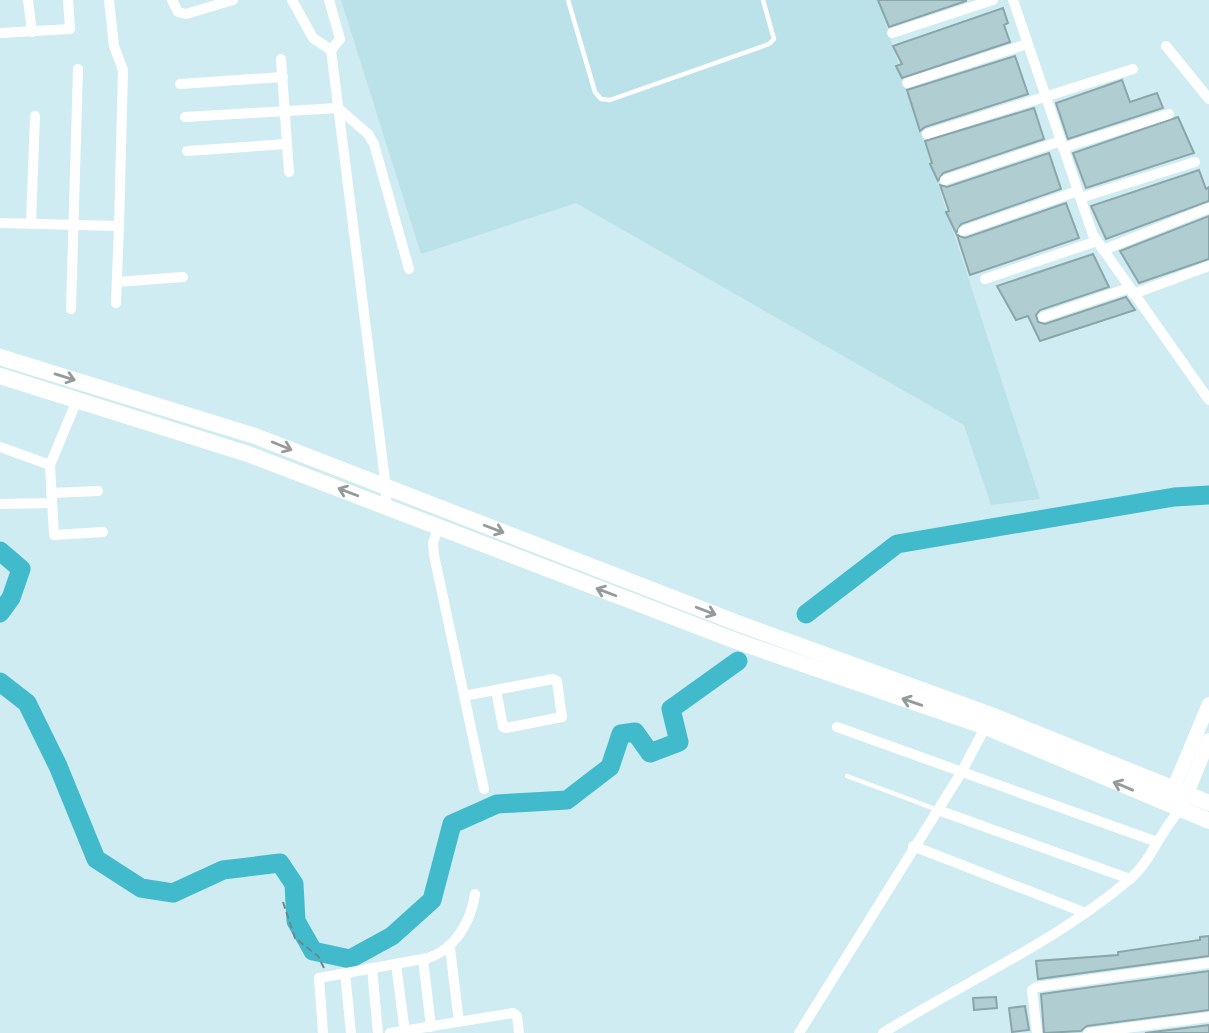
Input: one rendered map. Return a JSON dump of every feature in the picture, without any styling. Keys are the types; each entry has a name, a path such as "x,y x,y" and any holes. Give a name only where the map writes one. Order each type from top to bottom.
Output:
{"main road":[{"path":"0,357 256,436 988,721 1209,803"},
{"path":"0,376 248,454 736,641 988,721 1209,821"},
{"path":"1174,807 1209,704"},
{"path":"1180,791 1209,740"}],"street":[{"path":"28,0 32,32"},
{"path":"0,33 70,29 68,0"},
{"path":"109,0 114,46 123,70 117,303"},
{"path":"172,0 178,12 186,14 233,0"},
{"path":"292,0 313,38 331,50"},
{"path":"329,0 340,39 331,50 386,488 386,507"},
{"path":"892,33 993,0"},
{"path":"1013,0 1079,194 1100,245 1209,400"},
{"path":"906,83 1027,44"},
{"path":"1166,46 1209,99"},
{"path":"281,59 289,172"},
{"path":"71,309 78,69"},
{"path":"927,134 1044,94 1133,69"},
{"path":"180,84 283,77"},
{"path":"185,117 338,108 368,134 374,144 409,269"},
{"path":"945,180 1169,114"},
{"path":"31,224 35,116"},
{"path":"187,151 287,144"},
{"path":"963,231 1079,194 1195,162"},
{"path":"985,279 1100,245 1209,208"},
{"path":"0,223 120,226"},
{"path":"1043,317 1209,266"},
{"path":"117,282 183,277"},
{"path":"77,400 50,465 54,535 103,532"},
{"path":"0,447 50,465"},
{"path":"0,504 98,491"},
{"path":"438,528 433,548 484,789"},
{"path":"464,696 496,690 556,680 562,717 503,727 496,690"},
{"path":"799,1033 913,846 961,773 988,721"},
{"path":"837,727 1157,842"},
{"path":"883,1033 985,974 1083,912 1129,879 1144,864 1174,807"},
{"path":"938,810 1129,879"},
{"path":"913,846 1083,912"},
{"path":"323,1033 318,983 323,976 423,959 450,948 470,916 475,894"},
{"path":"450,948 458,1022"},
{"path":"423,959 430,1027"},
{"path":"1037,1033 1032,990 1037,987 1209,963"},
{"path":"396,964 405,1032"},
{"path":"372,968 378,1033"},
{"path":"345,973 351,1033"},
{"path":"390,1033 513,1013 517,1016 519,1033"},
{"path":"1088,1033 1209,1017"}],"lane":[{"path":"568,0 595,92 601,99 610,100 769,44 774,39 774,32 763,0"},
{"path":"847,776 938,810"}],"path":[{"path":"283,902 295,939 321,960 323,976"}],"shaded area":[{"path":"341,0 878,0 1040,499 991,505 964,425 576,203 421,254"}],"building":[{"path":"878,0 966,0 966,1 889,27"},
{"path":"1003,8 1008,23 1004,25 1010,42 902,78 896,66 902,64 893,46"},
{"path":"1015,56 1028,94 925,127 920,131 907,90"},
{"path":"1122,80 1130,102 1157,93 1163,108 1068,139 1056,103"},
{"path":"1034,108 1044,139 943,173 938,181 930,164 932,163 925,141"},
{"path":"1178,117 1194,153 1086,188 1073,153"},
{"path":"1049,153 1061,189 961,224 956,233 946,212 949,211 940,185 947,187"},
{"path":"1199,170 1206,189 1209,187 1209,201 1106,239 1091,206"},
{"path":"1066,203 1079,238 970,275 957,235 965,238"},
{"path":"1209,216 1209,259 1139,283 1120,251"},
{"path":"1093,254 1109,287 1040,310 1036,315 1038,322 1045,324 1126,297 1135,310 1040,341 1028,316 1016,320 997,286"},
{"path":"1209,936 1209,956 1038,979 1036,961 1118,955 1118,952 1200,940 1200,937"},
{"path":"1209,971 1209,1010 1087,1026 1081,1031 1044,1033 1041,994"},
{"path":"996,997 997,1008 974,1010 973,998"},
{"path":"1025,1006 1029,1030 1012,1032 1009,1008"},
{"path":"1209,1025 1209,1033 1145,1033"}],"waterway":[{"path":"806,614 897,544 1174,497 1209,495"},
{"path":"0,551 21,569 11,598 0,613"},
{"path":"0,682 27,703 58,766 96,859 141,888 173,893 223,870 280,863 294,884 296,921 313,951 350,959 392,936 432,900 452,824 497,804 567,800 610,767 621,734 635,732 650,753 679,742 671,709 738,661"}]}
